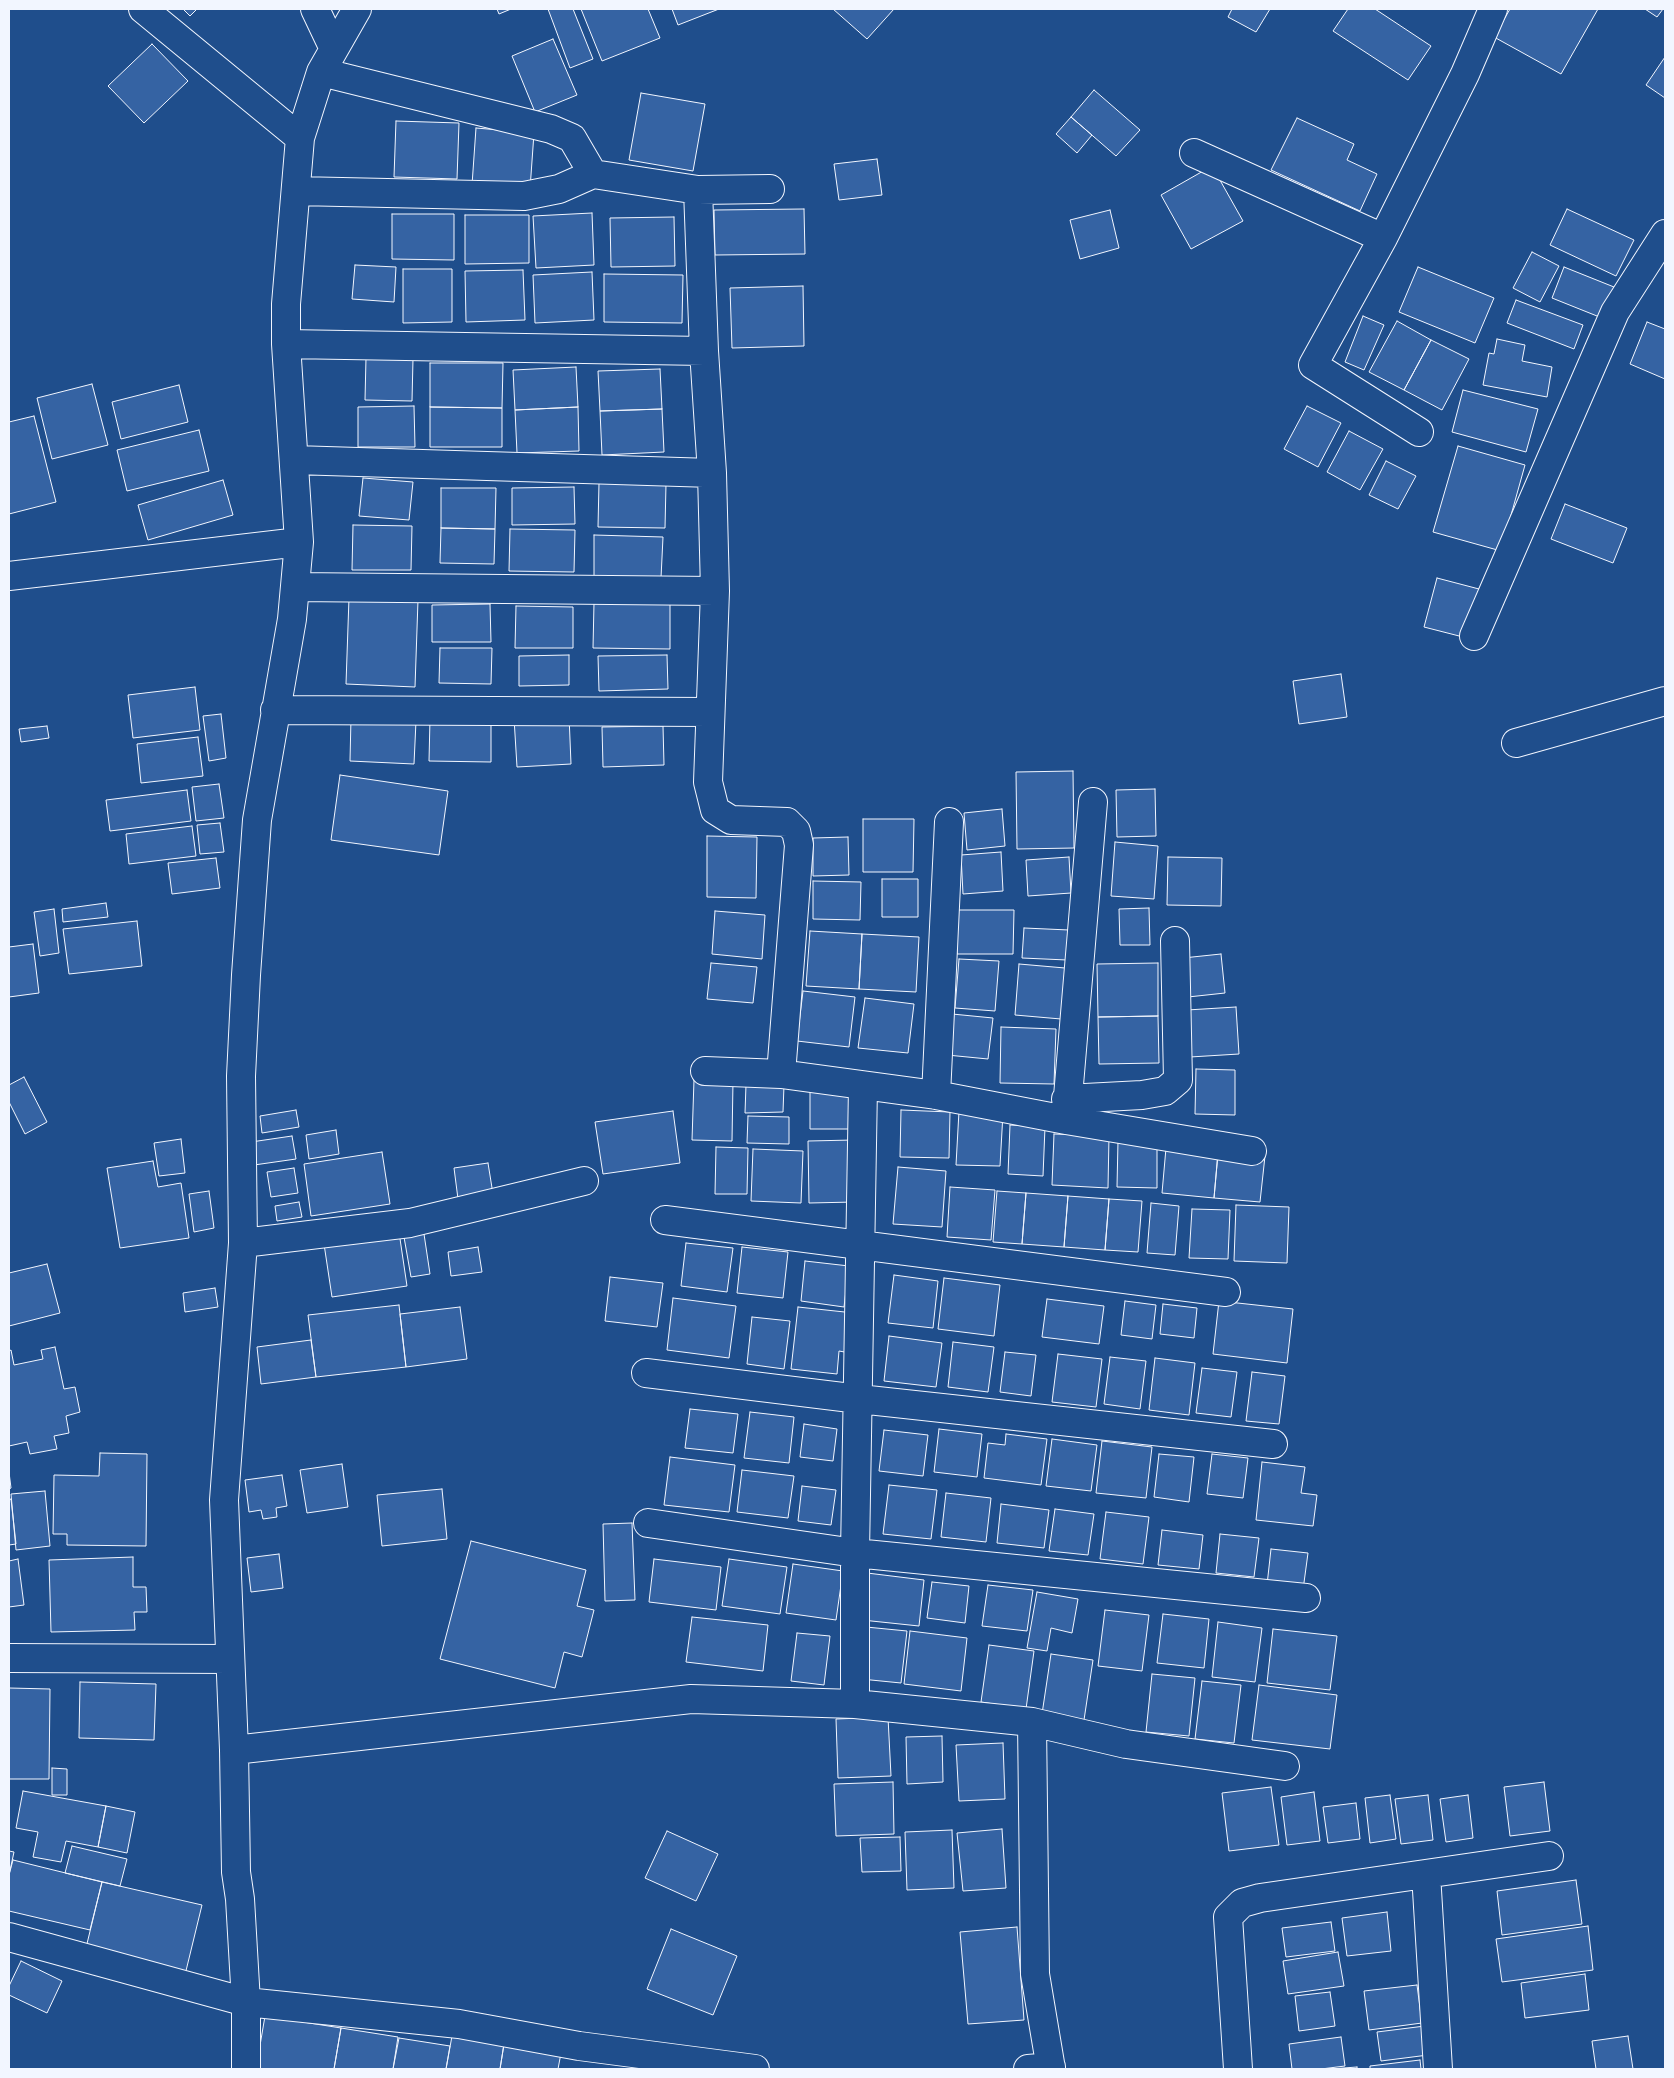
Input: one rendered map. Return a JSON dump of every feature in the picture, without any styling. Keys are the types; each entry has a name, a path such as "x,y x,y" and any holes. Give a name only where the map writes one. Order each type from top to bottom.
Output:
{"street":[{"path":"143,9 300,138"},
{"path":"315,9 328,61"},
{"path":"246,2069 246,2002 240,1899 236,1872 234,1750 224,1500 243,1243 241,1076 246,975 257,820 296,587 299,542 286,344 286,304 300,138 328,61 357,9"},
{"path":"1419,432 1313,365 1383,238 1465,74 1493,9"},
{"path":"328,61 551,129 572,138 593,174"},
{"path":"1194,153 1383,238"},
{"path":"296,191 524,196 559,189 593,174 698,190 770,190"},
{"path":"698,190 704,351 712,473 715,591 708,782 715,810 732,820 787,822 796,832 799,844 780,1074"},
{"path":"1474,636 1615,312 1665,234"},
{"path":"286,344 704,351"},
{"path":"294,460 712,473"},
{"path":"9,576 299,542"},
{"path":"296,587 715,591"},
{"path":"1516,743 1665,701"},
{"path":"275,710 710,712"},
{"path":"1066,1110 1093,802"},
{"path":"936,1095 950,822"},
{"path":"1066,1110 1165,1091 1178,1080 1175,941"},
{"path":"705,1071 780,1074 863,1086 1066,1110 1252,1151"},
{"path":"855,1704 855,1553 863,1086"},
{"path":"243,1243 410,1223 584,1181"},
{"path":"665,1220 1226,1292"},
{"path":"646,1373 859,1399 1273,1444"},
{"path":"648,1523 855,1553 1306,1598"},
{"path":"9,1658 230,1659"},
{"path":"234,1750 692,1699 855,1704 1032,1722 1126,1744 1285,1766"},
{"path":"1032,1722 1035,1974 1043,2069"},
{"path":"1238,2069 1228,1917 1242,1903 1260,1898 1550,1856"},
{"path":"1426,1874 1438,2069"},
{"path":"9,1937 246,2002 460,2024 576,2058 755,2069"}],"building":[{"path":"183,9 197,9 190,16"},
{"path":"497,9 511,9 499,14"},
{"path":"548,9 573,9 593,59 570,68"},
{"path":"581,9 648,9 660,38 602,61"},
{"path":"672,9 719,9 678,25"},
{"path":"833,9 894,9 867,39"},
{"path":"1232,9 1270,9 1256,32 1228,17"},
{"path":"1348,9 1375,9 1431,46 1408,80 1333,31"},
{"path":"1510,9 1598,9 1561,74 1494,37"},
{"path":"1645,9 1663,9 1657,17"},
{"path":"553,39 577,95 535,112 512,56"},
{"path":"152,44 188,81 144,123 108,86"},
{"path":"1665,57 1665,98 1646,85"},
{"path":"1094,90 1140,130 1116,156 1071,117"},
{"path":"641,93 705,104 693,171 629,160"},
{"path":"1071,117 1092,135 1077,153 1056,134"},
{"path":"1297,118 1354,144 1347,160 1377,174 1360,211 1271,170"},
{"path":"396,121 459,123 457,179 394,177"},
{"path":"476,128 534,133 530,189 472,185"},
{"path":"877,159 882,195 839,200 834,164"},
{"path":"1212,166 1243,221 1191,249 1161,195"},
{"path":"804,209 805,254 715,255 714,210"},
{"path":"1567,209 1634,240 1616,276 1550,245"},
{"path":"1110,210 1119,248 1080,259 1070,220"},
{"path":"592,213 594,265 536,268 533,216"},
{"path":"392,214 454,214 454,260 392,259"},
{"path":"465,215 529,215 529,263 465,264"},
{"path":"674,217 675,266 611,267 610,218"},
{"path":"1532,252 1559,266 1540,302 1513,288"},
{"path":"355,265 396,267 394,302 352,299"},
{"path":"1418,267 1494,298 1475,343 1399,312"},
{"path":"1564,267 1614,287 1602,318 1552,298"},
{"path":"403,269 452,269 452,322 403,323"},
{"path":"523,270 525,320 466,322 465,271"},
{"path":"592,272 594,320 535,323 533,275"},
{"path":"604,274 683,275 682,323 604,322"},
{"path":"803,286 804,346 732,348 730,288"},
{"path":"1516,300 1583,325 1574,349 1507,323"},
{"path":"1363,316 1384,325 1364,370 1345,362"},
{"path":"1397,321 1431,340 1404,390 1369,372"},
{"path":"1647,322 1665,329 1665,379 1630,364"},
{"path":"1497,339 1525,345 1522,361 1552,367 1547,397 1483,385 1489,353 1494,354"},
{"path":"1431,340 1469,359 1442,410 1404,390"},
{"path":"366,358 413,359 412,401 365,400"},
{"path":"430,363 503,363 502,408 430,407"},
{"path":"576,367 578,407 515,410 513,370"},
{"path":"660,369 662,409 600,411 598,371"},
{"path":"92,384 108,445 52,459 37,398"},
{"path":"179,385 188,422 121,439 112,402"},
{"path":"1463,390 1538,409 1526,452 1452,432"},
{"path":"414,406 415,447 358,447 358,407"},
{"path":"1307,406 1341,423 1318,467 1284,449"},
{"path":"430,407 502,408 502,447 430,447"},
{"path":"578,407 579,451 517,453 515,410"},
{"path":"662,409 664,452 602,455 600,411"},
{"path":"34,416 56,502 9,514 9,422"},
{"path":"199,430 209,471 127,491 117,450"},
{"path":"1349,431 1383,449 1360,490 1327,472"},
{"path":"1458,446 1525,465 1501,551 1433,532"},
{"path":"1386,461 1416,476 1398,509 1369,495"},
{"path":"363,478 413,482 409,520 359,516"},
{"path":"223,480 233,515 148,540 138,505"},
{"path":"599,483 666,484 665,528 598,527"},
{"path":"574,487 575,524 512,525 512,488"},
{"path":"441,488 496,488 495,529 441,528"},
{"path":"1565,504 1627,528 1613,563 1551,539"},
{"path":"353,525 412,526 411,570 352,570"},
{"path":"441,528 495,529 494,564 440,563"},
{"path":"510,529 575,530 574,572 509,571"},
{"path":"594,535 663,537 661,578 594,576"},
{"path":"1437,578 1479,589 1467,638 1424,627"},
{"path":"349,598 418,600 415,687 346,684"},
{"path":"594,603 670,604 670,649 593,648"},
{"path":"490,604 491,642 432,642 432,605"},
{"path":"516,606 573,607 573,648 515,648"},
{"path":"440,648 492,648 491,684 439,683"},
{"path":"569,655 569,685 519,686 519,656"},
{"path":"667,655 668,689 599,691 598,656"},
{"path":"1341,674 1347,717 1299,724 1293,681"},
{"path":"195,687 200,730 133,738 128,695"},
{"path":"221,714 226,758 209,761 203,716"},
{"path":"569,715 571,764 517,767 514,718"},
{"path":"351,718 416,721 414,764 350,761"},
{"path":"430,719 491,719 491,762 429,761"},
{"path":"47,726 49,738 21,742 19,729"},
{"path":"663,726 664,765 603,767 602,727"},
{"path":"198,737 203,776 141,783 137,744"},
{"path":"1073,771 1074,848 1017,849 1016,772"},
{"path":"340,775 448,791 439,855 331,840"},
{"path":"219,784 224,818 196,821 192,787"},
{"path":"1155,789 1156,836 1117,837 1116,790"},
{"path":"187,790 191,821 110,831 106,800"},
{"path":"1002,809 1005,846 967,850 964,813"},
{"path":"863,819 914,819 913,872 863,872"},
{"path":"220,823 224,852 200,854 197,825"},
{"path":"192,826 196,856 129,864 126,834"},
{"path":"707,836 757,837 756,898 707,897"},
{"path":"848,837 849,875 813,876 813,838"},
{"path":"1115,842 1158,846 1154,899 1111,896"},
{"path":"1001,852 1003,891 963,894 961,855"},
{"path":"1069,857 1071,893 1028,896 1026,860"},
{"path":"1168,857 1222,858 1221,906 1167,905"},
{"path":"216,858 220,888 172,894 168,863"},
{"path":"882,879 918,879 918,917 882,917"},
{"path":"813,881 861,882 860,920 813,919"},
{"path":"106,903 108,917 63,922 62,909"},
{"path":"1149,908 1150,945 1120,945 1119,909"},
{"path":"54,909 59,953 40,956 34,912"},
{"path":"958,910 1014,910 1013,954 957,954"},
{"path":"715,911 765,915 762,959 712,954"},
{"path":"137,921 142,966 69,974 63,929"},
{"path":"1024,928 1069,930 1067,960 1022,958"},
{"path":"810,931 862,934 859,989 806,986"},
{"path":"862,934 919,937 916,992 859,989"},
{"path":"33,944 39,993 9,997 9,947"},
{"path":"1221,954 1225,993 1188,997 1183,958"},
{"path":"959,959 999,961 995,1011 955,1008"},
{"path":"711,963 757,967 753,1003 707,999"},
{"path":"1158,963 1158,1016 1098,1017 1097,964"},
{"path":"1019,964 1065,968 1061,1019 1015,1015"},
{"path":"803,991 855,997 849,1047 797,1041"},
{"path":"865,998 914,1004 908,1053 858,1048"},
{"path":"1236,1007 1239,1054 1190,1057 1187,1010"},
{"path":"952,1014 993,1018 988,1059 947,1055"},
{"path":"1158,1016 1159,1063 1099,1064 1098,1017"},
{"path":"1001,1027 1056,1029 1054,1084 1000,1083"},
{"path":"1196,1069 1235,1070 1235,1115 1195,1114"},
{"path":"24,1077 47,1122 25,1134 9,1102 9,1085"},
{"path":"694,1080 733,1081 732,1141 692,1140"},
{"path":"746,1085 784,1085 783,1112 745,1113"},
{"path":"810,1091 857,1091 857,1129 810,1129"},
{"path":"296,1110 299,1127 262,1133 260,1116"},
{"path":"901,1110 950,1112 949,1158 900,1157"},
{"path":"673,1111 680,1163 603,1174 595,1122"},
{"path":"959,1111 1003,1113 1000,1166 956,1165"},
{"path":"748,1116 789,1117 789,1144 747,1143"},
{"path":"1010,1125 1045,1127 1043,1176 1008,1174"},
{"path":"336,1130 339,1154 309,1159 306,1135"},
{"path":"1054,1134 1109,1136 1108,1188 1052,1185"},
{"path":"292,1136 296,1159 254,1165 251,1142"},
{"path":"181,1139 185,1173 159,1176 154,1143"},
{"path":"854,1140 855,1202 809,1203 808,1141"},
{"path":"1118,1141 1157,1142 1157,1188 1117,1187"},
{"path":"716,1147 748,1148 747,1194 715,1194"},
{"path":"1166,1148 1218,1153 1214,1198 1162,1193"},
{"path":"753,1149 803,1151 801,1203 751,1201"},
{"path":"382,1152 390,1204 311,1216 304,1164"},
{"path":"1218,1153 1265,1156 1260,1202 1214,1198"},
{"path":"153,1161 158,1187 181,1183 189,1238 120,1248 107,1168"},
{"path":"488,1163 493,1194 458,1199 454,1168"},
{"path":"898,1167 946,1171 942,1227 893,1224"},
{"path":"294,1168 298,1193 271,1197 267,1172"},
{"path":"950,1187 995,1190 991,1240 947,1237"},
{"path":"209,1191 214,1228 194,1232 189,1194"},
{"path":"997,1191 1026,1193 1022,1244 993,1242"},
{"path":"1026,1193 1068,1196 1064,1247 1022,1244"},
{"path":"1068,1196 1109,1199 1105,1250 1064,1247"},
{"path":"1109,1199 1142,1201 1138,1252 1105,1250"},
{"path":"299,1202 302,1217 277,1221 275,1206"},
{"path":"1151,1203 1179,1206 1175,1255 1147,1253"},
{"path":"1236,1205 1289,1207 1287,1263 1234,1261"},
{"path":"1192,1209 1230,1210 1228,1259 1189,1258"},
{"path":"399,1232 407,1286 332,1297 324,1244"},
{"path":"424,1234 430,1274 411,1277 404,1237"},
{"path":"686,1243 733,1248 727,1292 681,1286"},
{"path":"478,1247 482,1272 451,1276 448,1252"},
{"path":"742,1247 788,1252 783,1298 737,1293"},
{"path":"805,1261 849,1266 844,1307 801,1301"},
{"path":"47,1264 60,1313 9,1326 9,1273"},
{"path":"894,1275 938,1281 933,1328 888,1323"},
{"path":"610,1277 663,1283 657,1327 605,1321"},
{"path":"944,1278 1000,1285 994,1336 938,1329"},
{"path":"215,1288 218,1307 185,1312 183,1293"},
{"path":"673,1298 736,1306 729,1358 667,1350"},
{"path":"1047,1299 1104,1306 1099,1344 1042,1337"},
{"path":"1125,1301 1156,1305 1152,1339 1121,1335"},
{"path":"1219,1301 1293,1309 1287,1363 1213,1354"},
{"path":"1163,1304 1197,1308 1194,1338 1160,1334"},
{"path":"399,1305 406,1367 316,1377 308,1315"},
{"path":"460,1307 467,1359 406,1367 400,1314"},
{"path":"798,1307 854,1313 850,1353 839,1351 837,1374 791,1369"},
{"path":"752,1317 790,1321 784,1369 747,1364"},
{"path":"889,1336 942,1343 936,1387 884,1381"},
{"path":"311,1340 316,1377 261,1384 257,1347"},
{"path":"953,1342 994,1347 988,1392 948,1387"},
{"path":"55,1347 64,1389 75,1387 80,1412 66,1416 69,1433 54,1436 57,1449 30,1454 27,1442 9,1446 9,1351 11,1350 14,1365 43,1359 41,1350"},
{"path":"1005,1352 1036,1355 1031,1396 1000,1392"},
{"path":"1058,1354 1102,1359 1096,1407 1052,1402"},
{"path":"1110,1357 1146,1361 1140,1409 1104,1404"},
{"path":"1155,1358 1195,1363 1189,1415 1149,1410"},
{"path":"1202,1368 1237,1372 1231,1417 1196,1413"},
{"path":"1252,1372 1285,1376 1279,1424 1246,1421"},
{"path":"690,1409 738,1414 733,1453 685,1448"},
{"path":"750,1412 794,1417 789,1463 744,1458"},
{"path":"804,1424 837,1429 833,1461 800,1457"},
{"path":"939,1429 982,1434 977,1477 934,1472"},
{"path":"884,1430 928,1435 923,1476 879,1471"},
{"path":"1006,1434 1047,1439 1041,1485 984,1478 988,1443 1005,1445"},
{"path":"1052,1439 1097,1445 1091,1491 1046,1486"},
{"path":"1102,1441 1152,1447 1146,1498 1096,1493"},
{"path":"100,1453 147,1454 146,1546 67,1545 67,1534 53,1534 54,1475 99,1476"},
{"path":"1159,1454 1194,1457 1189,1502 1154,1497"},
{"path":"1212,1454 1248,1458 1243,1498 1207,1494"},
{"path":"670,1457 735,1465 729,1512 664,1505"},
{"path":"1262,1462 1305,1467 1301,1493 1317,1495 1313,1526 1256,1520"},
{"path":"342,1464 348,1507 307,1513 300,1470"},
{"path":"742,1470 794,1476 788,1518 737,1512"},
{"path":"9,1472 11,1488 9,1489"},
{"path":"282,1475 287,1506 276,1508 277,1517 263,1519 261,1510 249,1512 245,1480"},
{"path":"889,1485 937,1490 931,1539 883,1534"},
{"path":"802,1486 836,1490 831,1525 798,1521"},
{"path":"442,1489 447,1539 382,1546 377,1495"},
{"path":"45,1491 50,1546 16,1550 11,1494"},
{"path":"946,1493 991,1498 986,1542 941,1537"},
{"path":"11,1499 16,1544 9,1545 9,1500"},
{"path":"1001,1504 1049,1510 1044,1548 997,1543"},
{"path":"1055,1509 1094,1514 1088,1555 1049,1551"},
{"path":"1106,1512 1149,1517 1143,1564 1100,1559"},
{"path":"632,1523 635,1600 605,1601 603,1524"},
{"path":"1162,1530 1203,1535 1199,1569 1158,1565"},
{"path":"1220,1534 1259,1538 1254,1577 1216,1573"},
{"path":"471,1541 586,1570 577,1606 594,1610 582,1657 564,1652 555,1688 440,1659"},
{"path":"1271,1549 1308,1553 1303,1590 1267,1585"},
{"path":"279,1554 283,1588 251,1592 247,1558"},
{"path":"133,1557 133,1587 146,1587 147,1612 134,1612 135,1630 51,1632 49,1560"},
{"path":"18,1559 24,1605 9,1607 9,1561"},
{"path":"654,1559 721,1567 716,1610 649,1602"},
{"path":"729,1559 787,1567 780,1614 722,1606"},
{"path":"793,1564 843,1571 836,1620 786,1613"},
{"path":"867,1573 924,1580 919,1626 862,1620"},
{"path":"932,1582 969,1586 965,1623 927,1618"},
{"path":"988,1585 1033,1590 1027,1631 982,1626"},
{"path":"1037,1592 1078,1599 1072,1633 1051,1628 1047,1651 1027,1648"},
{"path":"1105,1610 1149,1615 1142,1671 1098,1666"},
{"path":"1163,1614 1209,1619 1204,1668 1157,1663"},
{"path":"692,1617 768,1625 763,1671 686,1662"},
{"path":"1218,1622 1262,1628 1255,1682 1212,1677"},
{"path":"866,1627 907,1631 901,1683 861,1679"},
{"path":"1273,1629 1337,1636 1330,1690 1267,1683"},
{"path":"910,1631 967,1638 961,1691 904,1684"},
{"path":"797,1633 830,1636 824,1685 791,1681"},
{"path":"989,1645 1034,1651 1026,1709 981,1702"},
{"path":"1051,1654 1093,1660 1084,1720 1042,1714"},
{"path":"1152,1674 1195,1678 1189,1736 1146,1732"},
{"path":"1202,1681 1241,1685 1234,1743 1195,1739"},
{"path":"80,1682 156,1684 154,1740 79,1738"},
{"path":"1259,1685 1337,1695 1330,1749 1252,1740"},
{"path":"9,1688 50,1689 49,1779 9,1779"},
{"path":"888,1717 891,1776 838,1778 836,1719"},
{"path":"942,1736 943,1782 907,1784 906,1737"},
{"path":"1003,1743 1005,1799 959,1801 956,1745"},
{"path":"52,1768 67,1769 67,1795 52,1795"},
{"path":"893,1782 894,1834 836,1836 834,1784"},
{"path":"1544,1782 1550,1831 1510,1836 1504,1787"},
{"path":"1271,1787 1279,1845 1229,1851 1222,1793"},
{"path":"23,1791 106,1806 98,1847 66,1841 61,1862 33,1857 38,1832 16,1828"},
{"path":"1314,1792 1320,1841 1287,1845 1281,1797"},
{"path":"1390,1795 1396,1839 1370,1843 1365,1798"},
{"path":"1428,1795 1433,1840 1401,1844 1395,1799"},
{"path":"1468,1795 1473,1838 1446,1842 1440,1799"},
{"path":"1356,1803 1360,1839 1328,1843 1323,1807"},
{"path":"106,1806 135,1812 127,1853 98,1847"},
{"path":"1002,1829 1006,1888 963,1891 957,1833"},
{"path":"952,1830 954,1888 907,1890 905,1832"},
{"path":"667,1831 718,1854 696,1901 645,1878"},
{"path":"900,1837 901,1871 862,1872 860,1838"},
{"path":"72,1846 127,1859 120,1886 65,1873"},
{"path":"9,1851 14,1852 9,1875"},
{"path":"13,1860 102,1882 90,1930 9,1911 9,1875"},
{"path":"1576,1880 1582,1924 1502,1935 1497,1891"},
{"path":"102,1882 202,1905 184,1979 84,1956"},
{"path":"1387,1912 1391,1951 1347,1956 1342,1918"},
{"path":"1331,1922 1335,1951 1286,1957 1282,1928"},
{"path":"1588,1926 1593,1970 1502,1982 1496,1939"},
{"path":"1017,1927 1024,2020 968,2024 960,1932"},
{"path":"671,1929 737,1956 713,2015 647,1989"},
{"path":"1338,1952 1344,1986 1288,1994 1283,1961"},
{"path":"21,1961 62,1981 47,2013 9,1995 9,1986"},
{"path":"1585,1974 1589,2010 1525,2018 1521,1983"},
{"path":"1417,1985 1422,2023 1369,2030 1364,1991"},
{"path":"1330,1992 1335,2026 1299,2031 1295,1996"},
{"path":"265,2016 341,2028 334,2069 256,2069"},
{"path":"1433,2025 1436,2054 1381,2061 1377,2032"},
{"path":"341,2028 398,2037 393,2069 334,2069"},
{"path":"452,2036 504,2044 500,2069 446,2069"},
{"path":"1628,2036 1633,2069 1596,2069 1592,2041"},
{"path":"1341,2037 1345,2066 1321,2069 1292,2069 1289,2044"},
{"path":"399,2038 450,2046 446,2069 393,2069"},
{"path":"504,2044 561,2053 558,2069 500,2069"},
{"path":"1420,2060 1421,2069 1370,2069 1370,2066"},
{"path":"1357,2067 1357,2069 1330,2069"}]}
